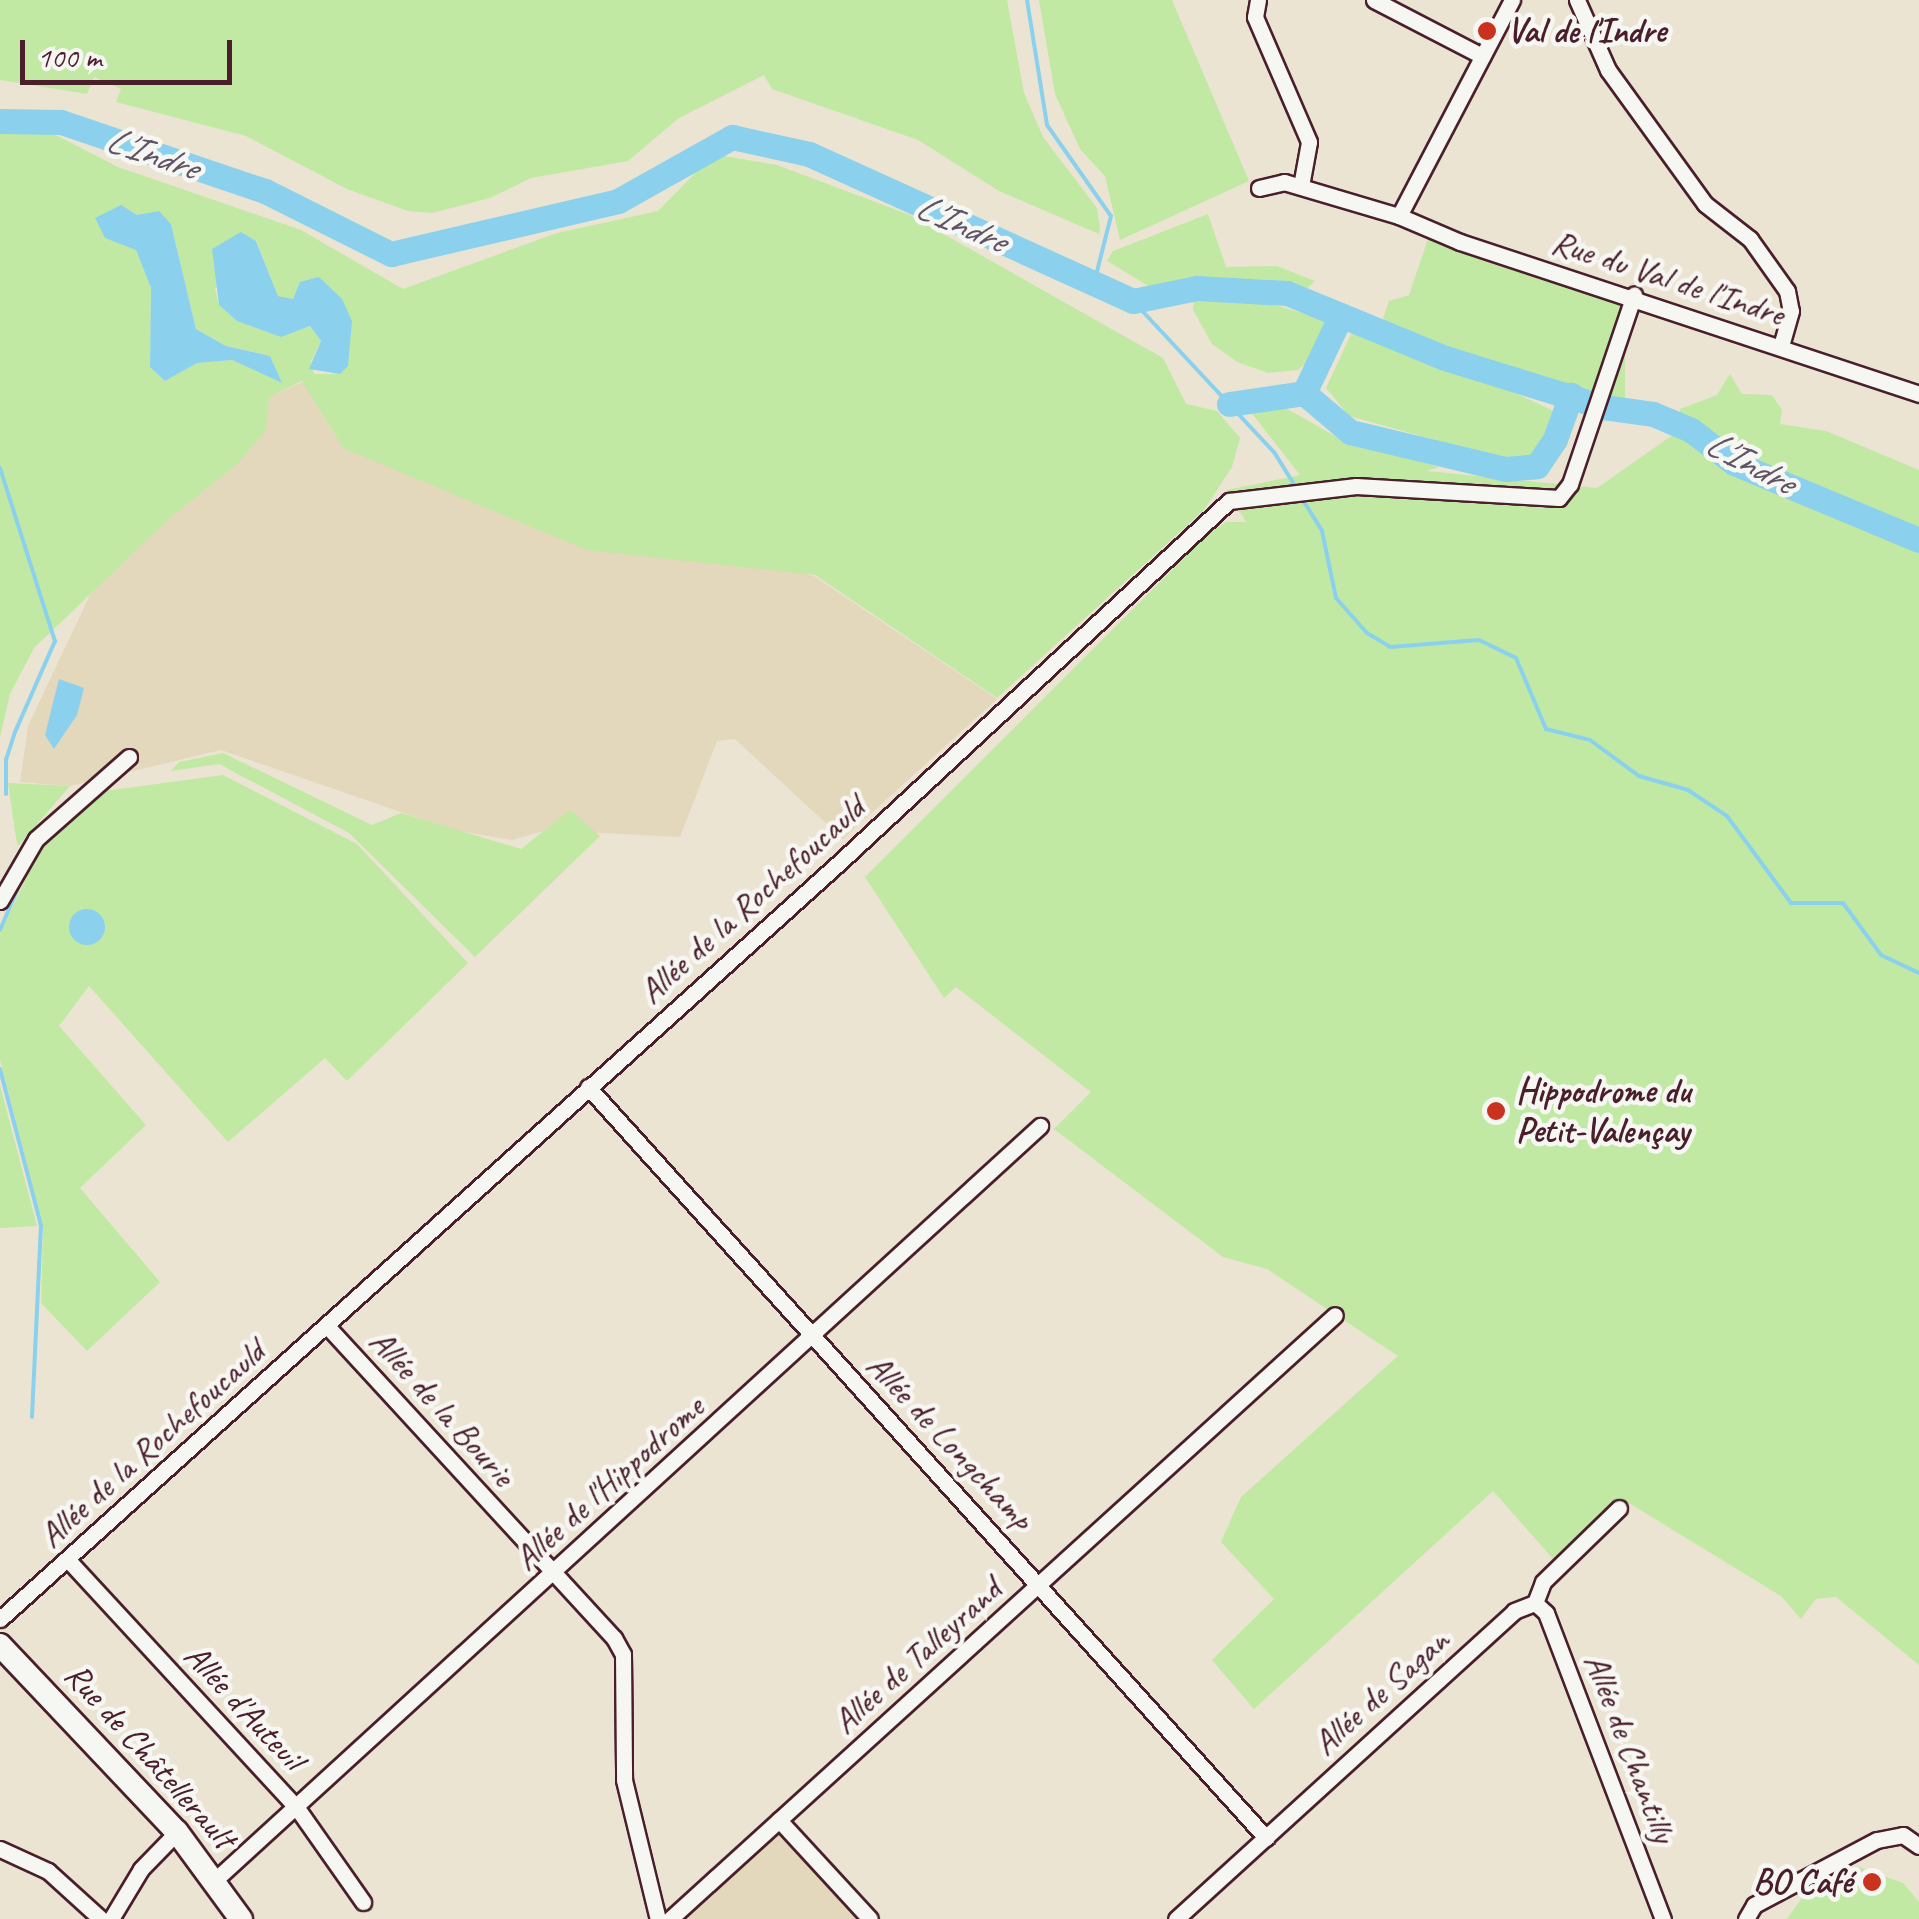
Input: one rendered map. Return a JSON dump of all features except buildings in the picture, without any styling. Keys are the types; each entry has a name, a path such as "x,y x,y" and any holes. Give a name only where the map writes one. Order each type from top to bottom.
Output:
{"main road":[{"name":"Rue de Châtellerault","path":"0,1646 177,1832 242,1919"}],"street":[{"path":"1258,0 1254,18 1309,142 1300,186"},
{"path":"1374,0 1482,56"},
{"path":"1399,216 1512,0"},
{"path":"1576,0 1608,70 1694,189 1750,239 1787,291 1791,311 1781,346"},
{"name":"Rue du Val de l'Indre","path":"1258,188 1300,186 1399,216 1460,242 1634,295 1919,394"},
{"name":"Allée de la Rochefoucauld","path":"0,1618 69,1561 1229,501 1356,486 1558,498 1570,484 1634,295"},
{"path":"0,902 36,839 129,756"},
{"name":"Allée de Longchamp","path":"588,1087 1266,1838"},
{"name":"Allée de l'Hippodrome","path":"215,1880 813,1338 1040,1126"},
{"name":"Allée de Talleyrand","path":"670,1919 1041,1586 1334,1315"},
{"name":"Allée de la Bourie","path":"327,1326 623,1654 624,1780 658,1919"},
{"name":"Allée de Sagan","path":"1176,1919 1514,1612 1535,1603 1542,1582 1619,1508"},
{"name":"Allée d'Auteuil","path":"69,1561 297,1808 363,1902"},
{"name":"Allée de Chantilly","path":"1535,1603 1546,1613 1663,1919"},
{"path":"779,1820 870,1919"},
{"path":"111,1919 141,1870 177,1832"},
{"path":"1746,1919 1754,1905 1877,1840 1903,1835 1919,1846"},
{"path":"0,1849 48,1870 101,1919"}],"shaded area":[{"path":"303,382 343,448 814,576 997,699 843,839 735,739 717,741 680,837 547,830 512,840 453,830 221,750 70,786 20,782 28,726 90,595 168,516 237,463 266,429 268,397"},
{"path":"780,1832 860,1919 685,1919"}],"green space":[{"path":"0,0 1007,0 1024,93 1043,137 1097,208 1099,234 999,191 918,140 772,89 764,75 679,118 628,161 531,178 490,198 432,213 408,211 347,189 246,136 116,102 121,89 94,77 87,94 0,80"},
{"path":"1039,0 1172,0 1249,181 1120,240 1105,176 1080,149 1055,94"},
{"path":"0,129 48,131 118,167 301,230 403,289 557,233 658,211 701,167 724,156 777,165 910,215 1163,358 1186,404 1217,411 1240,438 1232,467 1204,510 997,698 815,575 587,550 343,448 302,381 269,397 266,430 237,464 172,516 34,648 10,694 0,737","holes":["171,224 196,329 226,346 270,356 281,382 232,360 197,363 165,381 150,367 151,288 136,250","256,240 278,296 293,299 300,283 340,374 314,374 311,362 321,341 310,326 281,336 237,321 219,305 215,289"]},
{"path":"1208,214 1226,267 1277,266 1315,281 1305,290 1234,281 1150,287 1107,261 1113,251"},
{"path":"1428,239 1617,297 1625,307 1625,397 1617,406 1389,326 1383,318 1389,301 1409,295"},
{"path":"1236,294 1330,321 1318,353 1298,370 1268,373 1237,362 1212,344 1193,310 1194,300"},
{"path":"1352,332 1507,389 1558,413 1531,457 1511,461 1349,416 1326,388"},
{"name":"Hippodrome du Petit-Valençay","path":"1730,374 1742,394 1772,395 1782,410 1780,424 1826,431 1919,470 1919,1665 1836,1597 1816,1599 1801,1619 1781,1596 1624,1500 1555,1561 1493,1491 1254,1709 1212,1660 1274,1599 1221,1542 1241,1497 1398,1356 1267,1269 1223,1257 1054,1129 1091,1092 956,987 944,998 865,877 1207,535 1226,522 1246,522 1227,490 1300,475 1250,411 1284,407 1340,439 1439,467 1427,471 1597,488 1687,425 1679,421 1680,409 1717,395"},
{"path":"223,753 372,825 401,813 521,849 570,810 600,836 475,957 349,833 219,764 171,771 179,762"},
{"path":"223,775 357,844 468,963 347,1081 325,1058 228,1142 89,986 59,1026 146,1125 80,1188 160,1282 87,1351 41,1303 43,1226 0,1060 0,933 42,845 97,792"},
{"path":"8,783 70,786 18,846 16,838"},
{"path":"0,1085 37,1226 0,1228"},
{"path":"1856,1866 1903,1883 1919,1902 1919,1919 1787,1919 1809,1888"}],"water":[{"path":"121,205 137,215 159,211 171,224 196,329 226,346 270,356 282,383 232,360 197,363 165,381 150,367 151,288 136,250 105,238 95,218"},
{"path":"241,232 256,241 278,296 293,299 300,282 319,277 342,299 352,321 348,366 340,374 309,369 321,341 310,326 281,337 237,321 219,305 212,249"},
{"path":"59,679 84,688 77,715 54,749 45,735"},
{"path":"87,909 100,914 105,927 100,940 87,945 74,940 69,927 74,914"}],"waterway":[{"path":"1027,0 1047,125 1111,216 1094,283"},
{"name":"L'Indre","path":"0,121 61,122 265,191 391,254 618,201 732,137 809,154 1133,301 1197,288 1287,293 1445,358 1603,407 1653,414 1691,430 1734,463 1919,540"},
{"path":"1133,301 1274,452 1297,489"},
{"path":"1304,393 1341,315"},
{"path":"1229,404 1304,393 1350,432 1505,469 1537,466 1555,439 1571,395"},
{"path":"0,468 55,641 6,760 6,794"},
{"path":"1301,497 1322,531 1336,598 1367,633 1390,647 1479,640 1516,658 1546,729 1590,740 1639,776 1688,790 1727,816 1791,903 1843,903 1881,955 1919,973"},
{"path":"0,930 21,881"},
{"path":"0,1069 41,1225 32,1417"}],"place":[{"name":"Val de l'Indre","path":"1487,31"},
{"name":"Hippodrome du Petit-Valençay","path":"1496,1111"},
{"name":"BO Café","path":"1872,1882"}]}
